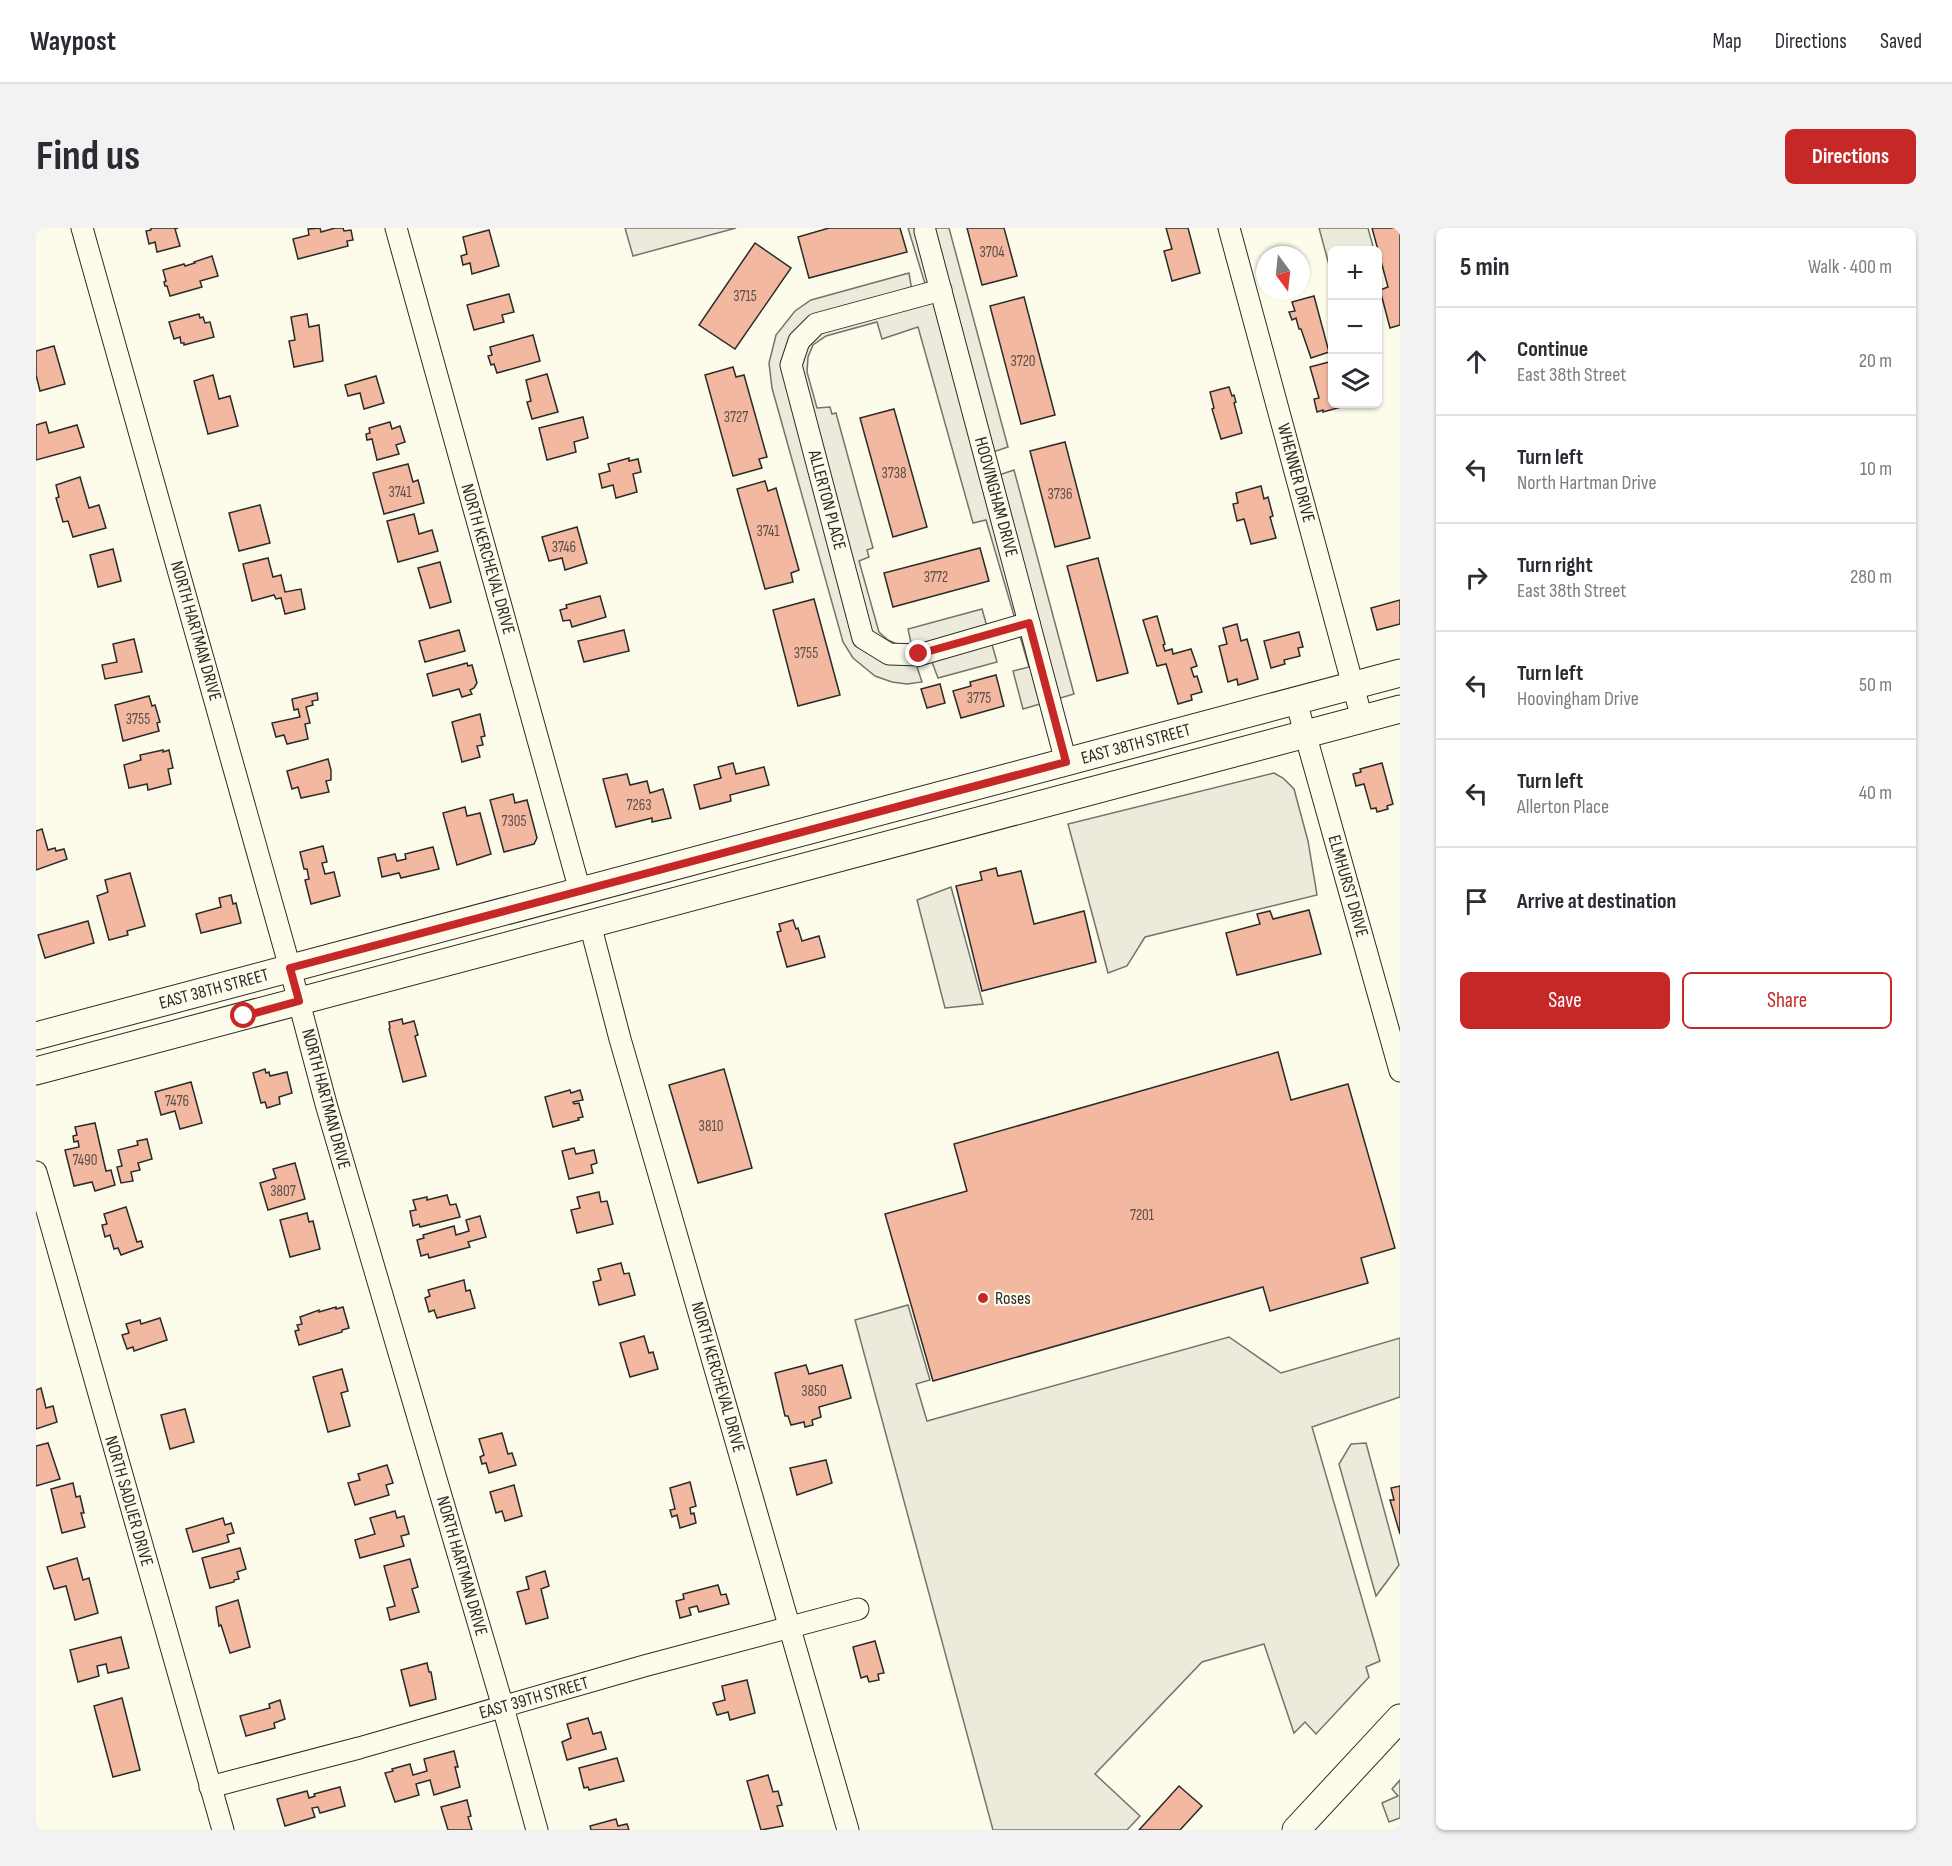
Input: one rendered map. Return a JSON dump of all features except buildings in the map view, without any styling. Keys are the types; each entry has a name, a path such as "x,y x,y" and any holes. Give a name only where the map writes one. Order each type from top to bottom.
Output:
{"main road":[{"name":"EAST 38TH STREET","path":"36,1036 1400,673"},
{"name":"EAST 38TH STREET","path":"36,1071 1400,709"},
{"path":"1296,1830 1400,1718"}],"street":[{"name":"NORTH HARTMAN DRIVE","path":"82,228 290,968 326,1104 537,1830"},
{"name":"NORTH KERCHEVAL DRIVE","path":"396,228 580,891"},
{"name":"WHENNER DRIVE","path":"1229,228 1362,719"},
{"name":"HOOVINGHAM DRIVE","path":"926,231 1066,762"},
{"name":"ALLERTON PLACE","path":"941,290 816,324 799,340 791,365 863,638 889,654 919,654 1029,623"},
{"name":"ELMHURST DRIVE","path":"1296,701 1400,1071"},
{"name":"NORTH KERCHEVAL DRIVE","path":"590,924 614,1019 848,1830"},
{"name":"NORTH SADLIER DRIVE","path":"36,1172 223,1830"},
{"name":"EAST 39TH STREET","path":"210,1787 359,1748 789,1626 858,1609"}],"shaded area":[{"path":"625,228 736,228 633,256"},
{"path":"908,228 949,228 1008,447 993,452 999,475 1014,470 1074,694 1023,709 1013,671 1029,667 986,520 973,523 918,327 882,339 877,322 826,336 813,345 808,357 807,372 817,408 830,407 832,414 836,413 873,548 867,550 869,557 859,561 879,632 888,640 901,646 911,643 908,629 982,609 997,662 938,678 932,662 917,667 922,682 907,684 875,676 853,658 843,642 772,388 769,363 776,335 795,311 811,300 909,273 912,291 926,287"},
{"path":"1319,228 1368,228 1373,246 1328,246 1328,261"},
{"path":"1274,773 1294,789 1308,841 1317,895 1145,937 1127,966 1108,973 1068,824"},
{"path":"951,887 983,1004 945,1008 917,900"},
{"path":"908,1305 930,1380 916,1384 927,1421 1229,1337 1281,1373 1400,1338 1400,1397 1312,1427 1380,1661 1366,1667 1369,1677 1316,1734 1305,1722 1294,1733 1264,1644 1202,1662 1095,1774 1140,1816 1127,1830 993,1830 855,1320"},
{"path":"1366,1443 1399,1565 1376,1596 1339,1464 1351,1444"},
{"path":"1400,1780 1400,1818 1389,1822 1382,1803 1398,1796 1392,1789"}],"place":[{"name":"Roses","path":"983,1298"}],"route":[{"path":"244,1016 299,1001 290,968 1066,762 1029,623 919,654"}]}
